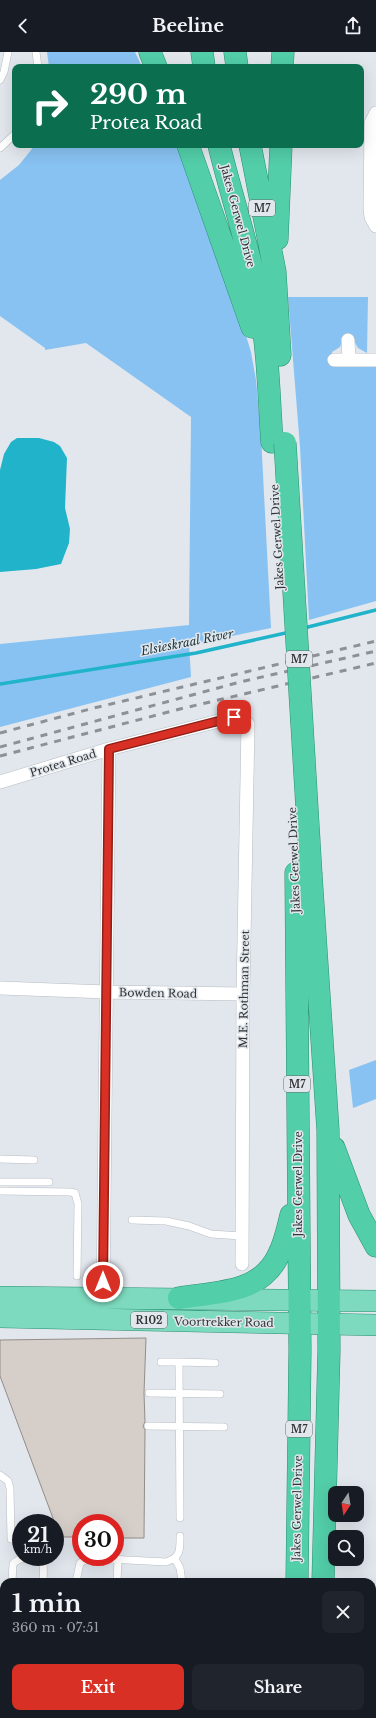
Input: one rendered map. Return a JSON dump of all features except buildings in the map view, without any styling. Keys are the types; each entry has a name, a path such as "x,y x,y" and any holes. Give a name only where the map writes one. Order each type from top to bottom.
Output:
{"highway":[{"path":"150,52 155,64"},
{"path":"202,52 204,64"},
{"path":"235,52 237,64"},
{"path":"282,64 283,52"},
{"path":"189,148 247,309 268,384"},
{"name":"Jakes Gerwel Drive","path":"220,148 259,298 266,343 268,384 278,442"},
{"name":"Jakes Gerwel Drive","path":"251,148 275,272 278,442 303,874 328,1130 329,1324 323,1578"},
{"path":"275,272 281,148"},
{"name":"Jakes Gerwel Drive","path":"297,1578 299,1324 298,1192 303,874"},
{"path":"328,1130 359,1215 376,1246"},
{"path":"179,1298 242,1288 254,1283 266,1274 276,1260 282,1246 298,1192"}],"main road":[{"name":"Voortrekker Road","path":"0,1297 376,1301"},
{"name":"Voortrekker Road","path":"0,1316 376,1325"}],"street":[{"path":"376,113 371,123 370,208 371,217 376,226"},
{"path":"348,340 349,360"},
{"path":"334,360 376,360"},
{"name":"Protea Road","path":"0,782 109,749 234,717 242,718"},
{"name":"M.E. Rothman Street","path":"242,718 245,720 249,728 243,994 242,1264"},
{"path":"103,1298 109,749"},
{"name":"Bowden Road","path":"0,988 107,992 243,994"}],"lane":[{"path":"0,80 8,52"},
{"path":"36,52 38,64"},
{"path":"0,148 12,137"},
{"path":"0,1159 34,1160"},
{"path":"0,1182 49,1182"},
{"path":"0,1191 70,1192 75,1194 78,1204 76,1276"},
{"path":"132,1220 166,1221 178,1223 211,1234 242,1236"},
{"path":"161,1362 214,1363"},
{"path":"179,1362 180,1518"},
{"path":"149,1393 220,1394"},
{"path":"148,1426 224,1427"},
{"path":"0,1475 8,1481 10,1488 12,1539"},
{"path":"124,1560 166,1562 175,1559 179,1554 180,1536"},
{"path":"175,1559 180,1568 181,1578"},
{"path":"12,1578 13,1566"},
{"path":"43,1566 43,1578"},
{"path":"77,1578 80,1566"},
{"path":"117,1578 118,1566"}],"shaded area":[{"path":"47,52 135,52 141,64 49,64"},
{"path":"33,148 178,148 232,290 251,352 256,380 261,436 271,628 189,645 191,677 0,727 0,644 189,625 191,417 86,343 45,350 45,348 0,316 0,180 19,165"},
{"path":"288,297 368,297 367,353 358,348 354,341 342,342 340,347 332,352 332,364 376,365 376,601 309,620 300,447"},
{"path":"17,438 39,438 54,442 60,446 67,458 65,508 70,529 69,543 61,564 36,569 0,572 0,470 4,454 11,442"},
{"path":"376,1060 376,1099 353,1108 349,1070"}],"waterway":[{"name":"Elsieskraal River","path":"304,628 376,610"},
{"name":"Elsieskraal River","path":"0,684 196,653 290,632"}],"railway":[{"path":"0,733 94,708 376,641"},
{"path":"0,747 240,682 376,651"},
{"path":"0,756 180,709 376,663"}],"route":[{"path":"103,1282 109,749 234,717"}]}
